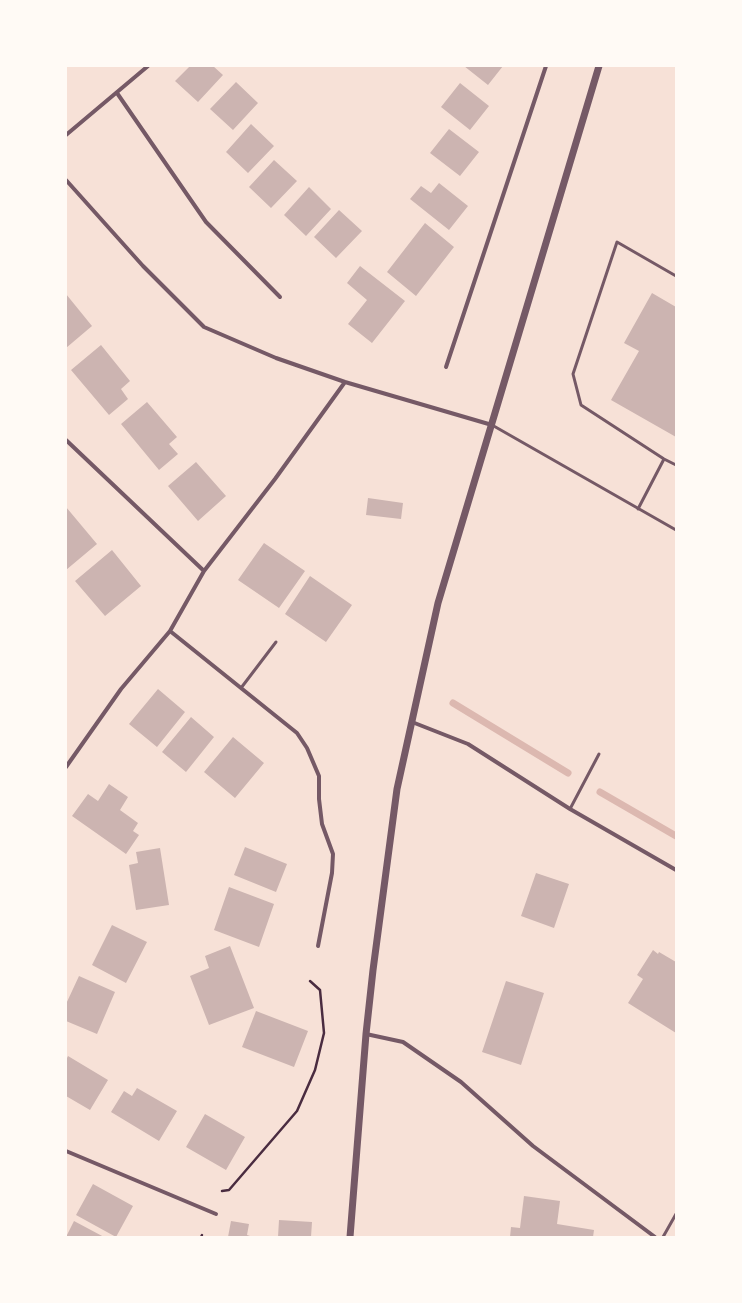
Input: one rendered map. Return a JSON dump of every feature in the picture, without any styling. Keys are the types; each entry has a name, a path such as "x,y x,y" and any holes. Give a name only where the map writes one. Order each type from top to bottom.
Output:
{"street":[{"path":"66,135 148,66"},
{"path":"446,367 546,66"},
{"path":"350,1237 366,1034 397,789 438,603 599,66"},
{"path":"117,93 206,222 280,297"},
{"path":"66,180 143,266 204,326 276,358 345,382 492,425"},
{"path":"66,767 122,689 170,631 204,571 275,479 345,382"},
{"path":"66,440 204,571"},
{"path":"170,631 297,733 307,748 319,776 319,799 322,824 333,854 332,873 318,946"},
{"path":"412,722 468,744 570,809 676,870"},
{"path":"366,1034 403,1042 461,1082 532,1146 655,1237"},
{"path":"66,1151 216,1214"}],"lane":[{"path":"676,276 617,242 573,374 581,405 664,459 676,465"},
{"path":"492,425 676,530"},
{"path":"638,508 664,459"},
{"path":"241,688 276,642"},
{"path":"570,809 600,754"},
{"path":"663,1237 676,1214"}],"path":[{"path":"222,1191 229,1190 298,1111 315,1070 324,1033 320,990 310,980"}],"building":[{"path":"190,66 213,66 223,75 198,102 175,81"},
{"path":"464,66 503,66 488,85"},
{"path":"236,82 258,103 233,130 210,109"},
{"path":"460,83 489,106 470,130 441,107"},
{"path":"251,124 274,146 248,173 226,152"},
{"path":"449,129 479,152 460,176 430,153"},
{"path":"274,160 297,181 271,208 249,187"},
{"path":"439,183 468,206 449,230 410,199 421,186 431,193"},
{"path":"309,187 331,209 306,236 284,215"},
{"path":"339,210 362,231 336,258 314,237"},
{"path":"425,223 454,247 416,296 387,272"},
{"path":"360,266 405,301 372,343 348,324 367,300 347,283"},
{"path":"652,293 676,307 676,437 611,400 639,351 624,343"},
{"path":"66,294 92,326 66,348"},
{"path":"101,345 130,381 121,389 128,399 109,415 71,370"},
{"path":"147,402 177,437 169,444 178,454 159,470 121,424"},
{"path":"196,462 226,496 198,521 168,486"},
{"path":"368,498 403,503 401,519 366,515"},
{"path":"66,507 97,544 66,570"},
{"path":"264,543 305,571 279,608 238,580"},
{"path":"112,550 141,586 105,616 75,581"},
{"path":"310,576 352,605 326,642 285,614"},
{"path":"158,689 185,712 157,747 129,724"},
{"path":"191,717 214,737 186,772 162,752"},
{"path":"233,737 264,763 235,798 204,772"},
{"path":"109,784 128,797 120,810 138,823 133,831 139,835 126,854 72,816 88,794 98,801"},
{"path":"245,847 287,864 276,892 234,875"},
{"path":"160,848 169,905 136,910 129,865 138,863 136,852"},
{"path":"536,873 569,884 554,928 521,916"},
{"path":"229,887 274,904 259,947 214,930"},
{"path":"112,925 147,942 126,983 92,965"},
{"path":"230,946 254,1008 209,1025 190,976 209,968 205,956"},
{"path":"653,950 658,954 659,952 676,962 676,1033 628,1003 643,979 637,975"},
{"path":"79,976 115,992 97,1034 66,1021 66,1004"},
{"path":"506,981 544,993 521,1065 482,1052"},
{"path":"256,1011 308,1031 294,1067 242,1047"},
{"path":"68,1056 108,1080 90,1110 66,1096 66,1060"},
{"path":"137,1088 177,1111 159,1141 111,1112 124,1091 132,1096"},
{"path":"205,1114 245,1137 226,1170 186,1147"},
{"path":"93,1184 133,1206 116,1237 76,1215"},
{"path":"524,1196 560,1201 557,1224 594,1230 593,1237 510,1237 511,1227 520,1228"},
{"path":"279,1220 312,1222 311,1237 278,1237"},
{"path":"74,1221 104,1237 66,1237"},
{"path":"231,1221 249,1224 247,1235 253,1237 228,1237"}],"waterway":[{"path":"453,703 568,773"},
{"path":"600,792 676,836"}]}
